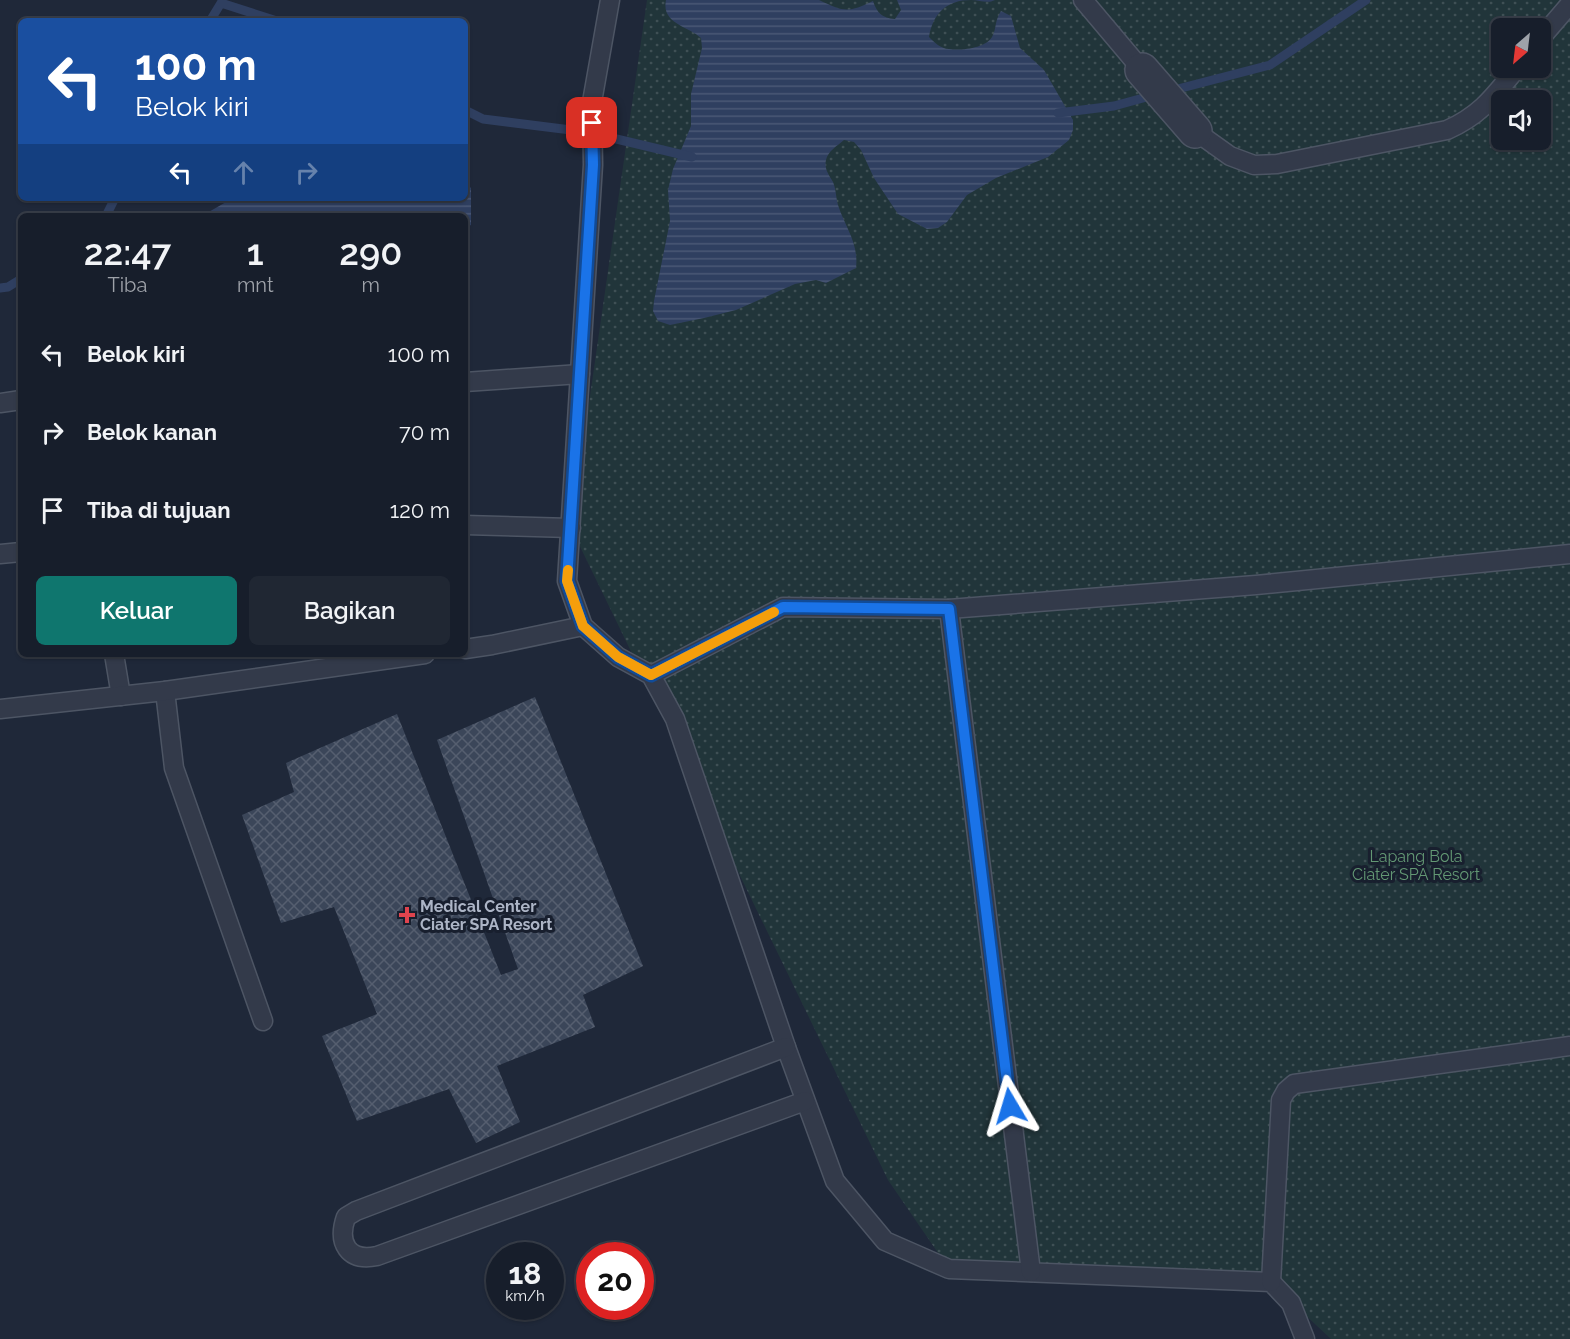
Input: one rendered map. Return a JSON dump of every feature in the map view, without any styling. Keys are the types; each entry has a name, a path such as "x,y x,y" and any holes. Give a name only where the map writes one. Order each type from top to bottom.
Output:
{"street":[{"path":"1142,70 1195,131"}],"lane":[{"path":"610,0 592,102 593,165 567,581 583,626 618,657 651,675 675,719 786,1047 835,1181 885,1241 949,1269 1270,1282 1291,1303 1305,1339"},
{"path":"1083,0 1142,70"},
{"path":"1551,26 1570,4"},
{"path":"1195,131 1230,156 1254,165 1288,162 1447,130 1467,121 1488,103 1509,78"},
{"path":"468,382 580,374"},
{"path":"0,403 18,400"},
{"path":"468,525 571,528"},
{"path":"0,554 18,552"},
{"path":"651,675 783,607 949,609 1256,585 1570,554"},
{"path":"949,609 1031,1272"},
{"path":"468,649 583,626"},
{"path":"114,657 121,696"},
{"path":"0,709 165,691 404,657"},
{"path":"165,691 174,768 263,1020"},
{"path":"1270,1282 1281,1100 1294,1084 1570,1046"},
{"path":"786,1047 356,1211 346,1217 342,1237 346,1246 355,1255 365,1258 377,1257 805,1101"}],"green space":[{"name":"Lapang Bola Ciater SPA Resort","path":"647,0 1570,0 1570,1339 1331,1339 1270,1282 949,1269 888,1180 571,528"}],"water":[{"path":"666,0 819,0 846,10 858,8 873,1 881,14 895,19 901,10 897,0 971,0 955,2 942,10 934,21 929,37 946,49 973,48 989,41 995,31 997,18 1001,11 1011,16 1020,48 1044,70 1073,120 1073,130 1069,140 1048,157 996,178 967,195 947,222 938,228 927,229 898,214 874,178 861,150 854,142 844,140 829,154 826,166 853,243 856,268 826,283 816,280 795,284 736,310 670,325 658,321 653,311 654,301 670,221 668,190 673,169 691,126 691,94 702,48 701,38 677,24 668,14"},
{"path":"971,0 995,0 986,2"},
{"path":"468,185 471,188 471,225 468,226 468,213 207,213 228,201 468,201"}],"building":[{"name":"Medical Center Ciater SPA Resort","path":"535,697 643,966 583,995 595,1027 497,1066 520,1122 476,1143 449,1089 357,1121 322,1036 377,1014 334,907 281,923 242,815 294,792 286,763 397,714 501,975 518,969 437,740"}],"waterway":[{"path":"1170,91 1270,65 1366,0"},
{"path":"212,18 221,3 268,18"},
{"path":"1058,113 1114,106 1154,95"},
{"path":"468,112 483,119 587,132 692,157"},
{"path":"108,213 114,201"},
{"path":"0,288 8,287 18,281"}],"slow traffic":[{"path":"568,570 567,581 583,626 618,657 651,675 774,612"}],"place":[{"name":"Medical Center Ciater SPA Resort","path":"407,915"}],"route":[{"path":"592,123 593,165 567,581 583,626 618,657 651,675 783,607 949,609 1010,1106"}]}
